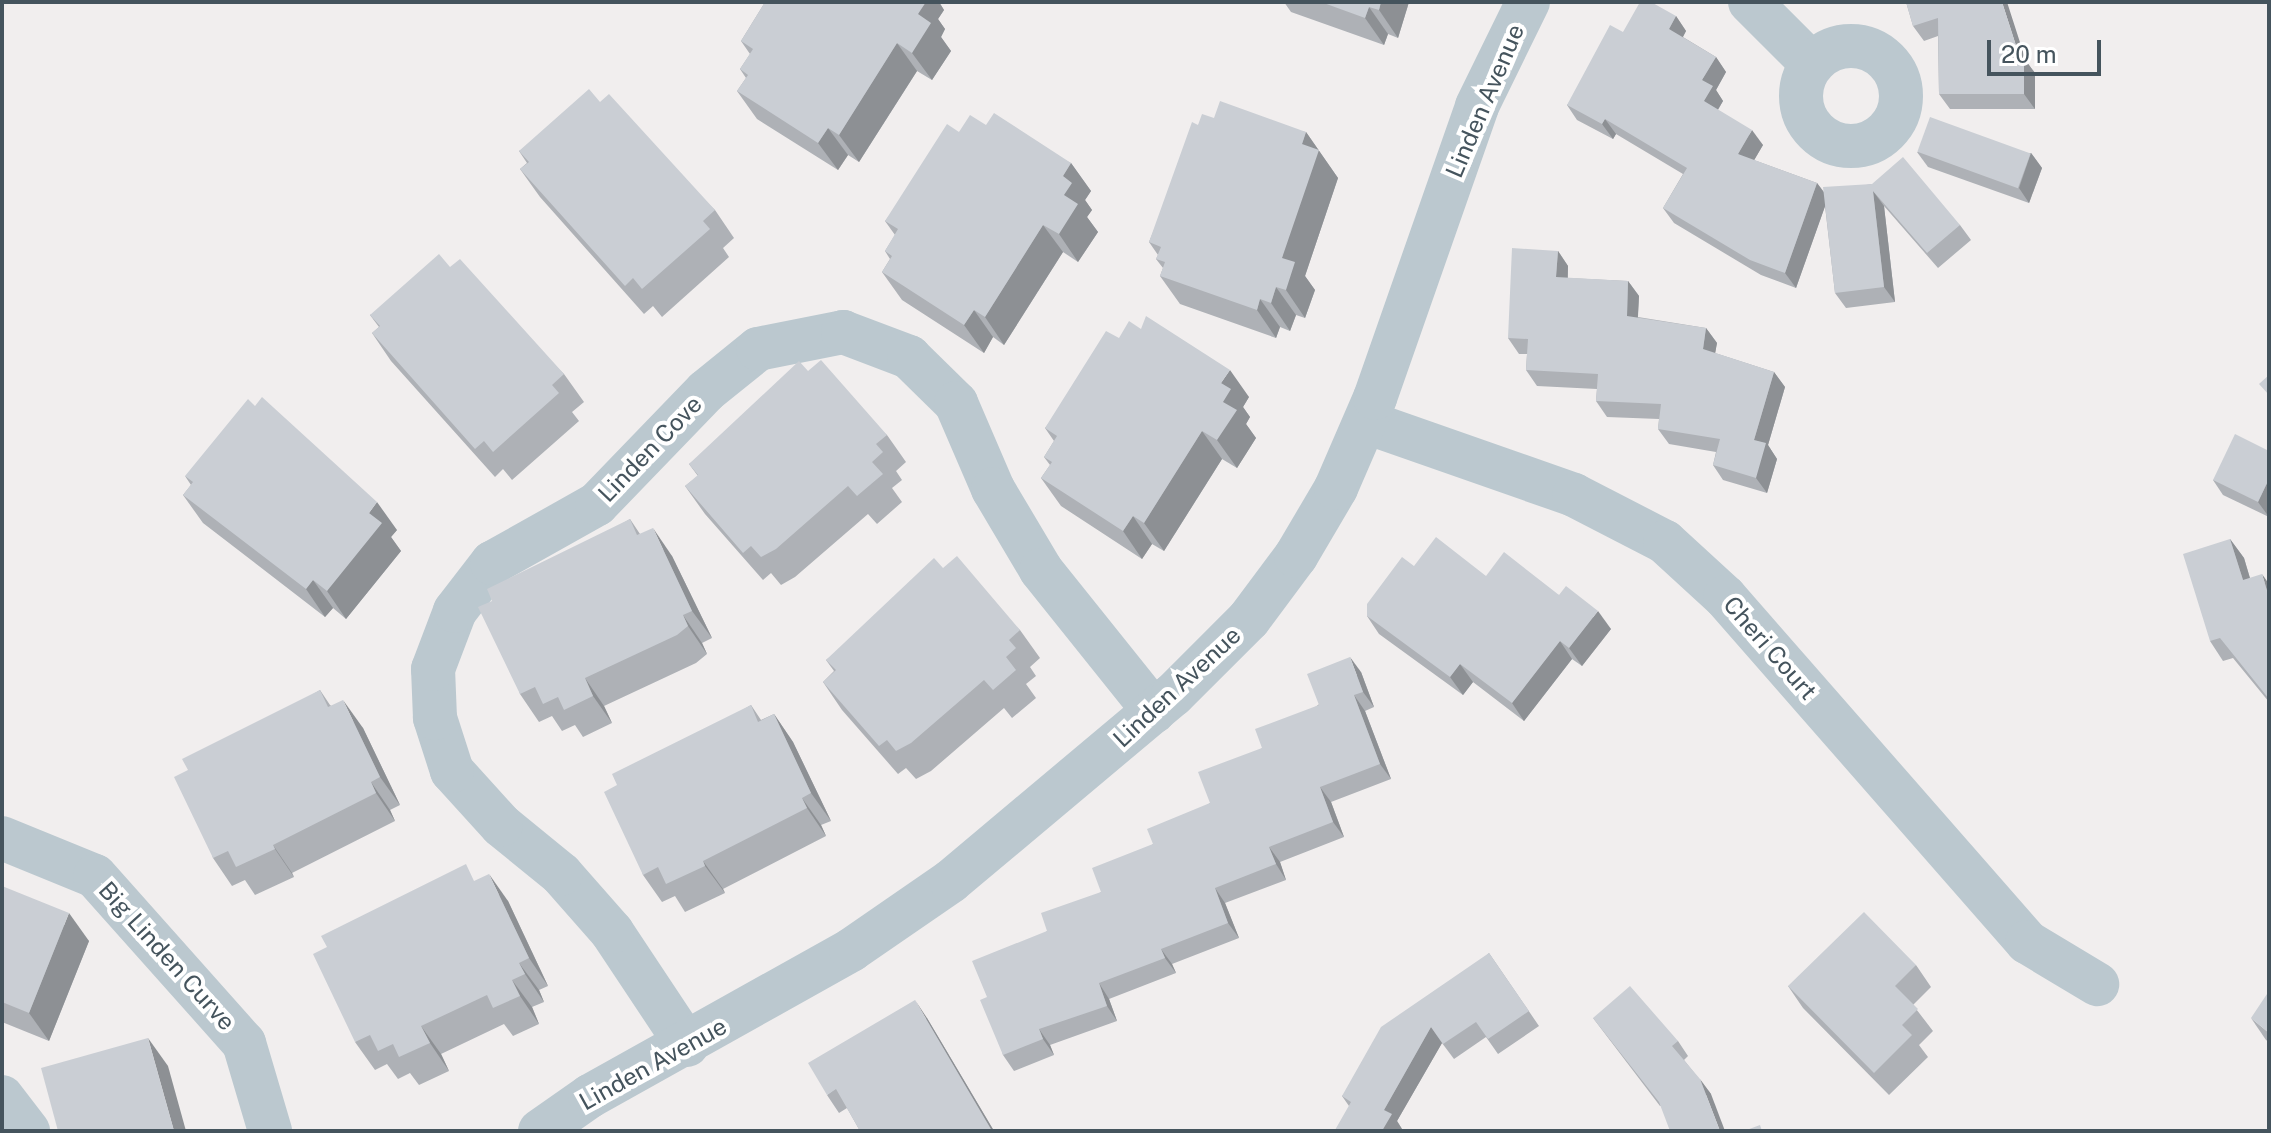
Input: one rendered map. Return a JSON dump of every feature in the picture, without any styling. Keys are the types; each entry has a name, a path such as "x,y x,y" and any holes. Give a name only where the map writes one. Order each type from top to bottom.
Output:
{"street":[{"name":"Linden Avenue","path":"540,1131 590,1096 687,1045 851,950 951,881 1154,711 1249,619 1296,556 1336,488 1366,422 1477,106 1528,2"},
{"path":"1750,2 1811,63"},
{"name":"Linden Cove","path":"687,1045 612,932 561,874 501,825 452,771 435,718 433,669 455,611 492,563 597,504 706,391 758,349 843,332 909,357 956,403 993,489 1041,570 1154,711"},
{"name":"Cheri Court","path":"1366,422 1574,495 1665,542 1725,597 2027,942 2097,984"},
{"name":"Big Linden Curve","path":"2,838 95,876 244,1043 270,1131"},
{"path":"2,1097 28,1131"}],"building":[{"path":"765,2 926,2 918,14 931,23 912,53 897,43 839,135 828,128 818,143 737,91 748,75 740,69 753,49 741,41"},
{"path":"1321,2 1381,2 1379,10 1369,7 1365,18"},
{"path":"1640,2 1651,2 1676,16 1669,29 1716,57 1702,80 1713,86 1704,101 1752,130 1738,154 1817,183 1785,273 1750,260 1663,208 1687,168 1605,119 1602,124 1567,105 1610,25 1623,32"},
{"path":"1906,2 2002,2 2020,58 2024,58 2024,94 1939,94 1938,18 1913,26"},
{"path":"589,89 600,102 609,94 715,210 703,221 710,229 642,289 633,278 625,286 520,169 529,162 519,151"},
{"path":"1220,101 1306,132 1302,144 1319,150 1282,258 1295,262 1286,290 1276,287 1271,303 1260,299 1257,310 1160,276 1165,262 1156,259 1161,247 1149,242 1192,122 1198,125 1202,114 1214,118"},
{"path":"994,113 1071,163 1063,176 1072,183 1064,195 1078,204 1059,234 1043,225 985,317 974,310 964,325 882,272 892,256 885,251 898,229 885,221 947,124 959,132 970,115 986,125"},
{"path":"1930,117 2031,154 2018,188 1917,152"},
{"path":"1903,157 1960,225 1927,253 1873,191 1884,287 1835,293 1823,187 1872,184"},
{"path":"1512,248 1558,251 1556,277 1628,281 1627,316 1706,328 1703,349 1774,372 1754,440 1766,443 1756,478 1713,465 1720,439 1658,429 1661,404 1596,401 1598,374 1526,370 1528,339 1508,338"},
{"path":"439,254 450,267 460,259 564,374 552,385 559,393 493,452 484,441 475,449 372,333 380,326 370,315"},
{"path":"1146,316 1230,370 1221,383 1231,389 1223,402 1237,410 1217,440 1202,431 1144,523 1133,516 1123,531 1041,478 1052,462 1044,457 1057,436 1045,428 1106,331 1119,338 1129,321 1141,329"},
{"path":"821,360 887,435 876,444 883,452 872,462 883,474 857,496 848,486 776,549 761,557 751,546 743,553 685,486 698,475 689,464 799,361 808,371"},
{"path":"2269,375 2269,395 2259,384"},
{"path":"262,397 377,502 369,513 382,523 327,591 313,580 306,589 183,495 193,482 185,476 248,399 255,406"},
{"path":"2235,434 2269,451 2269,479 2258,502 2213,480"},
{"path":"630,519 637,535 653,528 692,611 683,615 688,626 677,635 585,678 593,696 564,710 558,697 543,704 535,687 520,694 478,607 492,601 487,589"},
{"path":"1436,537 1486,576 1504,552 1559,595 1566,586 1598,611 1569,648 1560,641 1512,703 1460,664 1450,677 1367,616 1367,604 1402,557 1414,566"},
{"path":"2230,539 2243,580 2262,574 2269,597 2269,699 2220,638 2210,641 2183,554"},
{"path":"957,556 1020,630 1009,640 1016,648 1006,657 1016,670 993,690 984,680 911,743 896,751 887,740 879,746 823,682 836,670 826,660 934,558 943,568"},
{"path":"1350,657 1363,692 1354,695 1380,764 1320,787 1333,822 1269,847 1276,864 1215,888 1228,923 1161,949 1165,958 1099,983 1107,1006 1039,1029 1043,1039 1003,1055 980,1000 987,997 972,961 1047,931 1041,913 1101,892 1092,868 1153,844 1147,829 1210,803 1198,772 1262,748 1255,729 1319,705 1307,674"},
{"path":"320,690 328,707 343,700 380,777 371,782 376,793 236,867 228,851 213,858 174,777 188,770 182,759"},
{"path":"751,705 758,722 774,714 811,793 802,798 807,808 703,861 705,866 666,884 658,867 643,875 604,792 617,785 612,774"},
{"path":"466,864 474,881 489,874 529,958 519,963 525,974 512,980 520,996 493,1008 487,995 421,1026 430,1043 399,1057 393,1044 378,1051 370,1035 355,1042 313,954 327,947 321,936"},
{"path":"2,886 69,913 29,1013 2,1002"},
{"path":"1864,912 1916,965 1895,986 1918,1009 1902,1025 1912,1035 1874,1073 1788,986"},
{"path":"1489,953 1529,1011 1488,1039 1476,1022 1443,1044 1431,1027 1384,1110 1392,1114 1382,1131 1335,1130 1351,1102 1342,1096 1381,1027"},
{"path":"1630,986 1678,1041 1672,1046 1700,1079 1720,1131 1670,1131 1659,1102 1593,1018"},
{"path":"2269,991 2269,1033 2251,1018"},
{"path":"915,1000 992,1131 860,1131 836,1089 827,1095 808,1063"},
{"path":"148,1038 174,1131 58,1131 41,1068"},
{"path":"1760,1125 1762,1131 1744,1131"}]}
